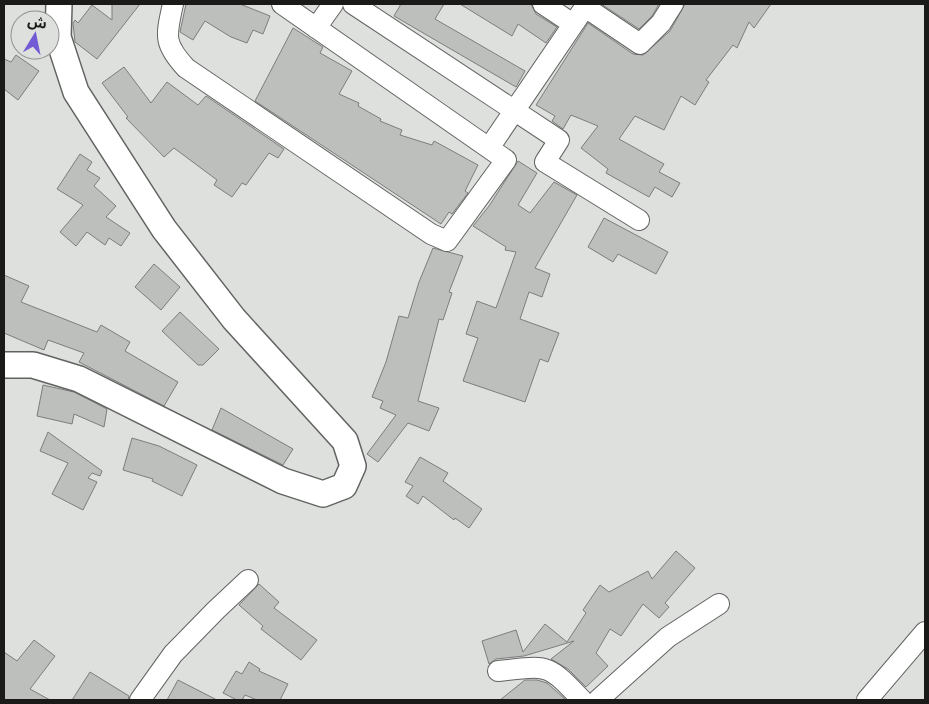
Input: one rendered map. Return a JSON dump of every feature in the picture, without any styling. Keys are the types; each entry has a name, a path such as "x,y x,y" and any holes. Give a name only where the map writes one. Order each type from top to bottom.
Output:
{"main road":[{"path":"4,364 33,366 79,380 284,480 323,494 344,486 353,466 345,441 234,319 164,229 81,100 76,92 58,37 59,4"}],"street":[{"path":"173,4 167,32 171,51 186,68 431,234 447,241 506,160 282,4"},
{"path":"316,28 333,4"},
{"path":"353,4 559,140 545,162 638,220"},
{"path":"542,4 573,24"},
{"path":"488,148 586,6 640,44 660,23 673,4"},
{"path":"140,700 173,654 248,580"},
{"path":"598,700 668,637 719,604"},
{"path":"867,700 925,632"},
{"path":"498,671 540,667 549,669 558,674 582,700"}],"building":[{"path":"112,4 140,4 97,59 75,42 73,23 75,20 78,23 92,5 112,20"},
{"path":"186,4 240,4 270,16 263,34 253,30 247,43 231,37 205,21 193,40 180,32"},
{"path":"401,4 444,4 435,19 525,71 516,87 394,16"},
{"path":"460,4 531,4 536,14 557,27 546,43 518,24 512,36"},
{"path":"601,4 659,4 652,16 639,29"},
{"path":"685,4 771,4 754,28 749,22 737,48 733,45 706,80 709,82 695,105 681,96 664,130 635,116 619,139 664,164 659,172 680,183 672,197 655,187 649,197 606,173 608,169 581,148 598,126 571,115 563,129 552,121 555,116 536,105 588,23 633,54 643,55 670,31"},
{"path":"293,28 323,47 320,53 352,71 339,94 359,103 358,106 381,119 380,121 402,130 400,135 432,145 434,141 478,165 465,191 468,193 452,214 449,212 441,224 255,101"},
{"path":"4,59 11,62 12,60 23,60 39,71 18,100 4,89"},
{"path":"124,67 151,103 167,82 198,105 206,96 284,149 278,158 269,153 246,185 242,183 232,197 214,185 217,180 174,148 164,157 126,118 128,117 102,83"},
{"path":"80,154 92,162 87,170 100,178 94,186 116,206 106,217 130,233 121,246 109,238 105,245 87,232 76,246 60,232 83,205 57,189"},
{"path":"518,161 537,173 518,205 530,213 554,182 577,195 535,268 550,274 542,297 529,292 520,319 559,333 548,362 540,359 525,402 463,381 478,338 466,334 477,301 496,308 516,252 505,250 506,247 473,226 489,206"},
{"path":"604,218 668,252 656,274 618,254 613,262 588,247"},
{"path":"433,248 463,256 449,292 452,293 443,320 439,319 418,401 439,408 429,431 408,423 378,462 367,454 396,415 380,408 383,401 372,397 386,362 399,316 408,318 419,282"},
{"path":"154,264 180,287 161,310 135,287"},
{"path":"4,275 29,286 21,302 97,332 101,325 130,342 125,351 178,382 164,406 79,362 84,353 48,340 44,350 4,333"},
{"path":"180,312 219,349 203,365 198,365 162,331"},
{"path":"43,385 74,392 107,409 104,427 74,414 72,424 37,416"},
{"path":"221,408 293,449 283,465 212,430"},
{"path":"48,432 102,471 100,476 92,473 88,478 97,482 83,510 52,494 68,463 40,451"},
{"path":"132,438 159,446 197,465 182,496 152,481 153,479 123,470"},
{"path":"420,457 448,473 443,481 482,509 469,528 455,518 454,520 423,496 418,504 406,496 413,486 405,482"},
{"path":"676,551 695,568 665,603 669,607 659,618 643,604 621,636 610,629 596,653 608,666 586,687 568,669 551,659 574,641 524,656 496,659 489,664 482,641 516,630 523,652 545,624 567,642 586,613 583,610 600,585 609,592 648,571 652,579"},
{"path":"259,584 279,602 274,608 317,640 301,660 261,629 263,626 239,605"},
{"path":"34,640 55,656 30,689 50,700 4,700 4,652 17,661"},
{"path":"249,662 260,669 259,671 288,684 280,700 257,700 245,695 242,700 237,700 223,693 236,671 242,674"},
{"path":"90,672 129,696 128,700 72,700"},
{"path":"178,680 217,700 167,700"},
{"path":"525,680 537,680 547,683 566,700 500,700"}]}
